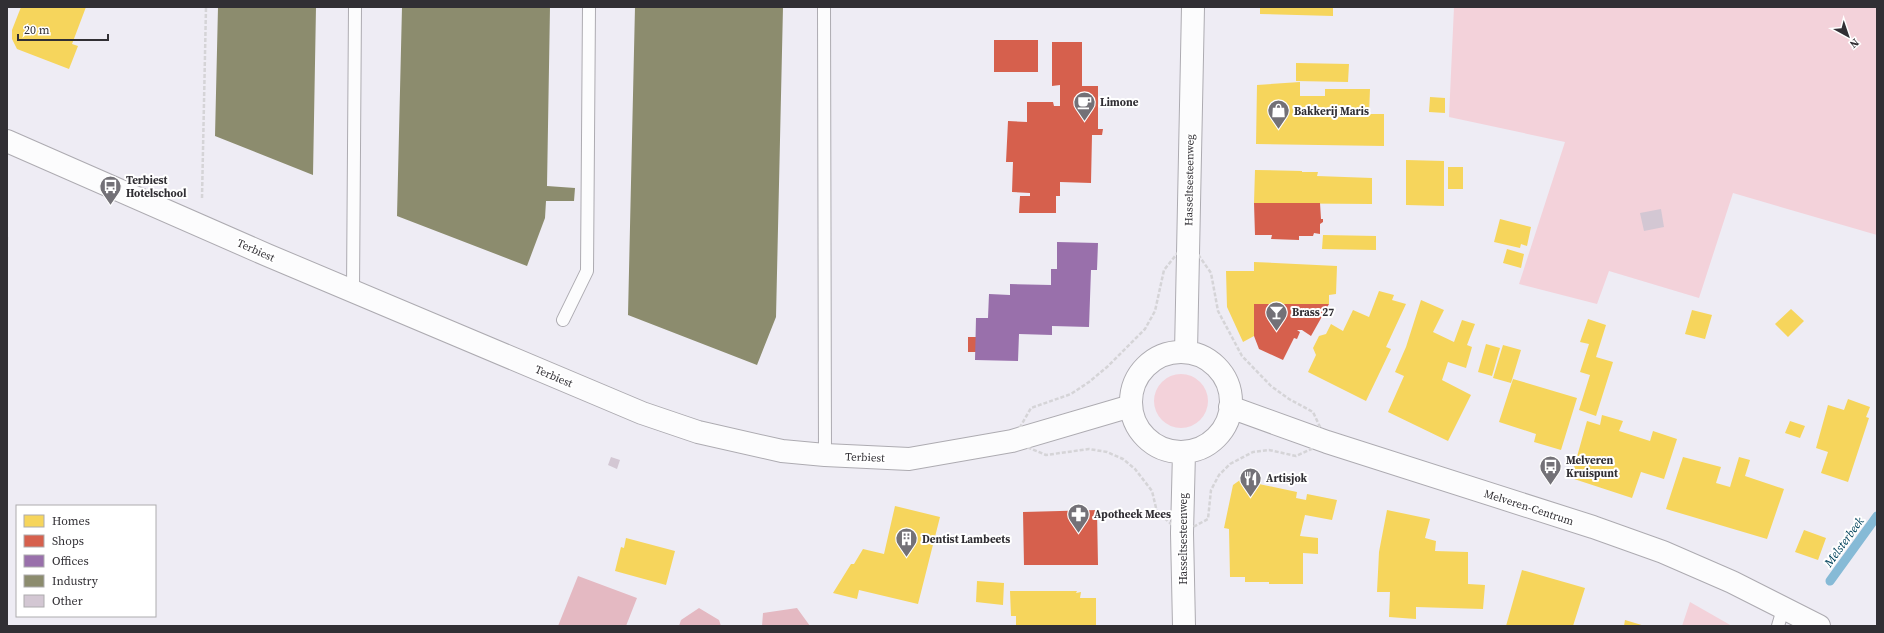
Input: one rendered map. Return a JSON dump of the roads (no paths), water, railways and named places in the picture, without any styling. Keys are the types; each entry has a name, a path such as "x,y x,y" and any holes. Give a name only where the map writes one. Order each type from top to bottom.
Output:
{"main road":[{"name":"Hasseltsesteenweg","path":"1186,352 1193,7"},
{"name":"Terbiest","path":"7,141 353,292 649,416 698,432 782,451 824,455 909,459 1012,441 1131,406"},
{"path":"1186,352 1201,356 1214,365 1224,377 1230,392 1230,407 1227,421 1215,438 1198,449 1184,452 1169,451 1154,444 1143,434 1135,421 1131,406 1133,389 1138,378 1153,361 1169,354 1186,352"},
{"name":"Melveren-Centrum","path":"1230,407 1327,442 1593,527 1663,552 1732,582 1780,618 1819,626"},
{"name":"Hasseltsesteenweg","path":"1184,452 1182,533 1184,626"}],"lane":[{"path":"353,292 355,7"},
{"path":"563,320 587,271 589,7"},
{"path":"824,7 824,455"}],"waterway":[{"name":"Melsterbeek","path":"1830,581 1877,516"}],"place":[{"name":"Limone","path":"1085,122"},
{"name":"Bakkerij Maris","path":"1278,130"},
{"name":"Terbiest Hotelschool","path":"111,206"},
{"name":"Brass 27","path":"1277,332"},
{"name":"Melveren Kruispunt","path":"1550,486"},
{"name":"Artisjok","path":"1251,498"},
{"name":"Apotheek Mees","path":"1078,534"},
{"name":"Dentist Lambeets","path":"906,558"}]}
